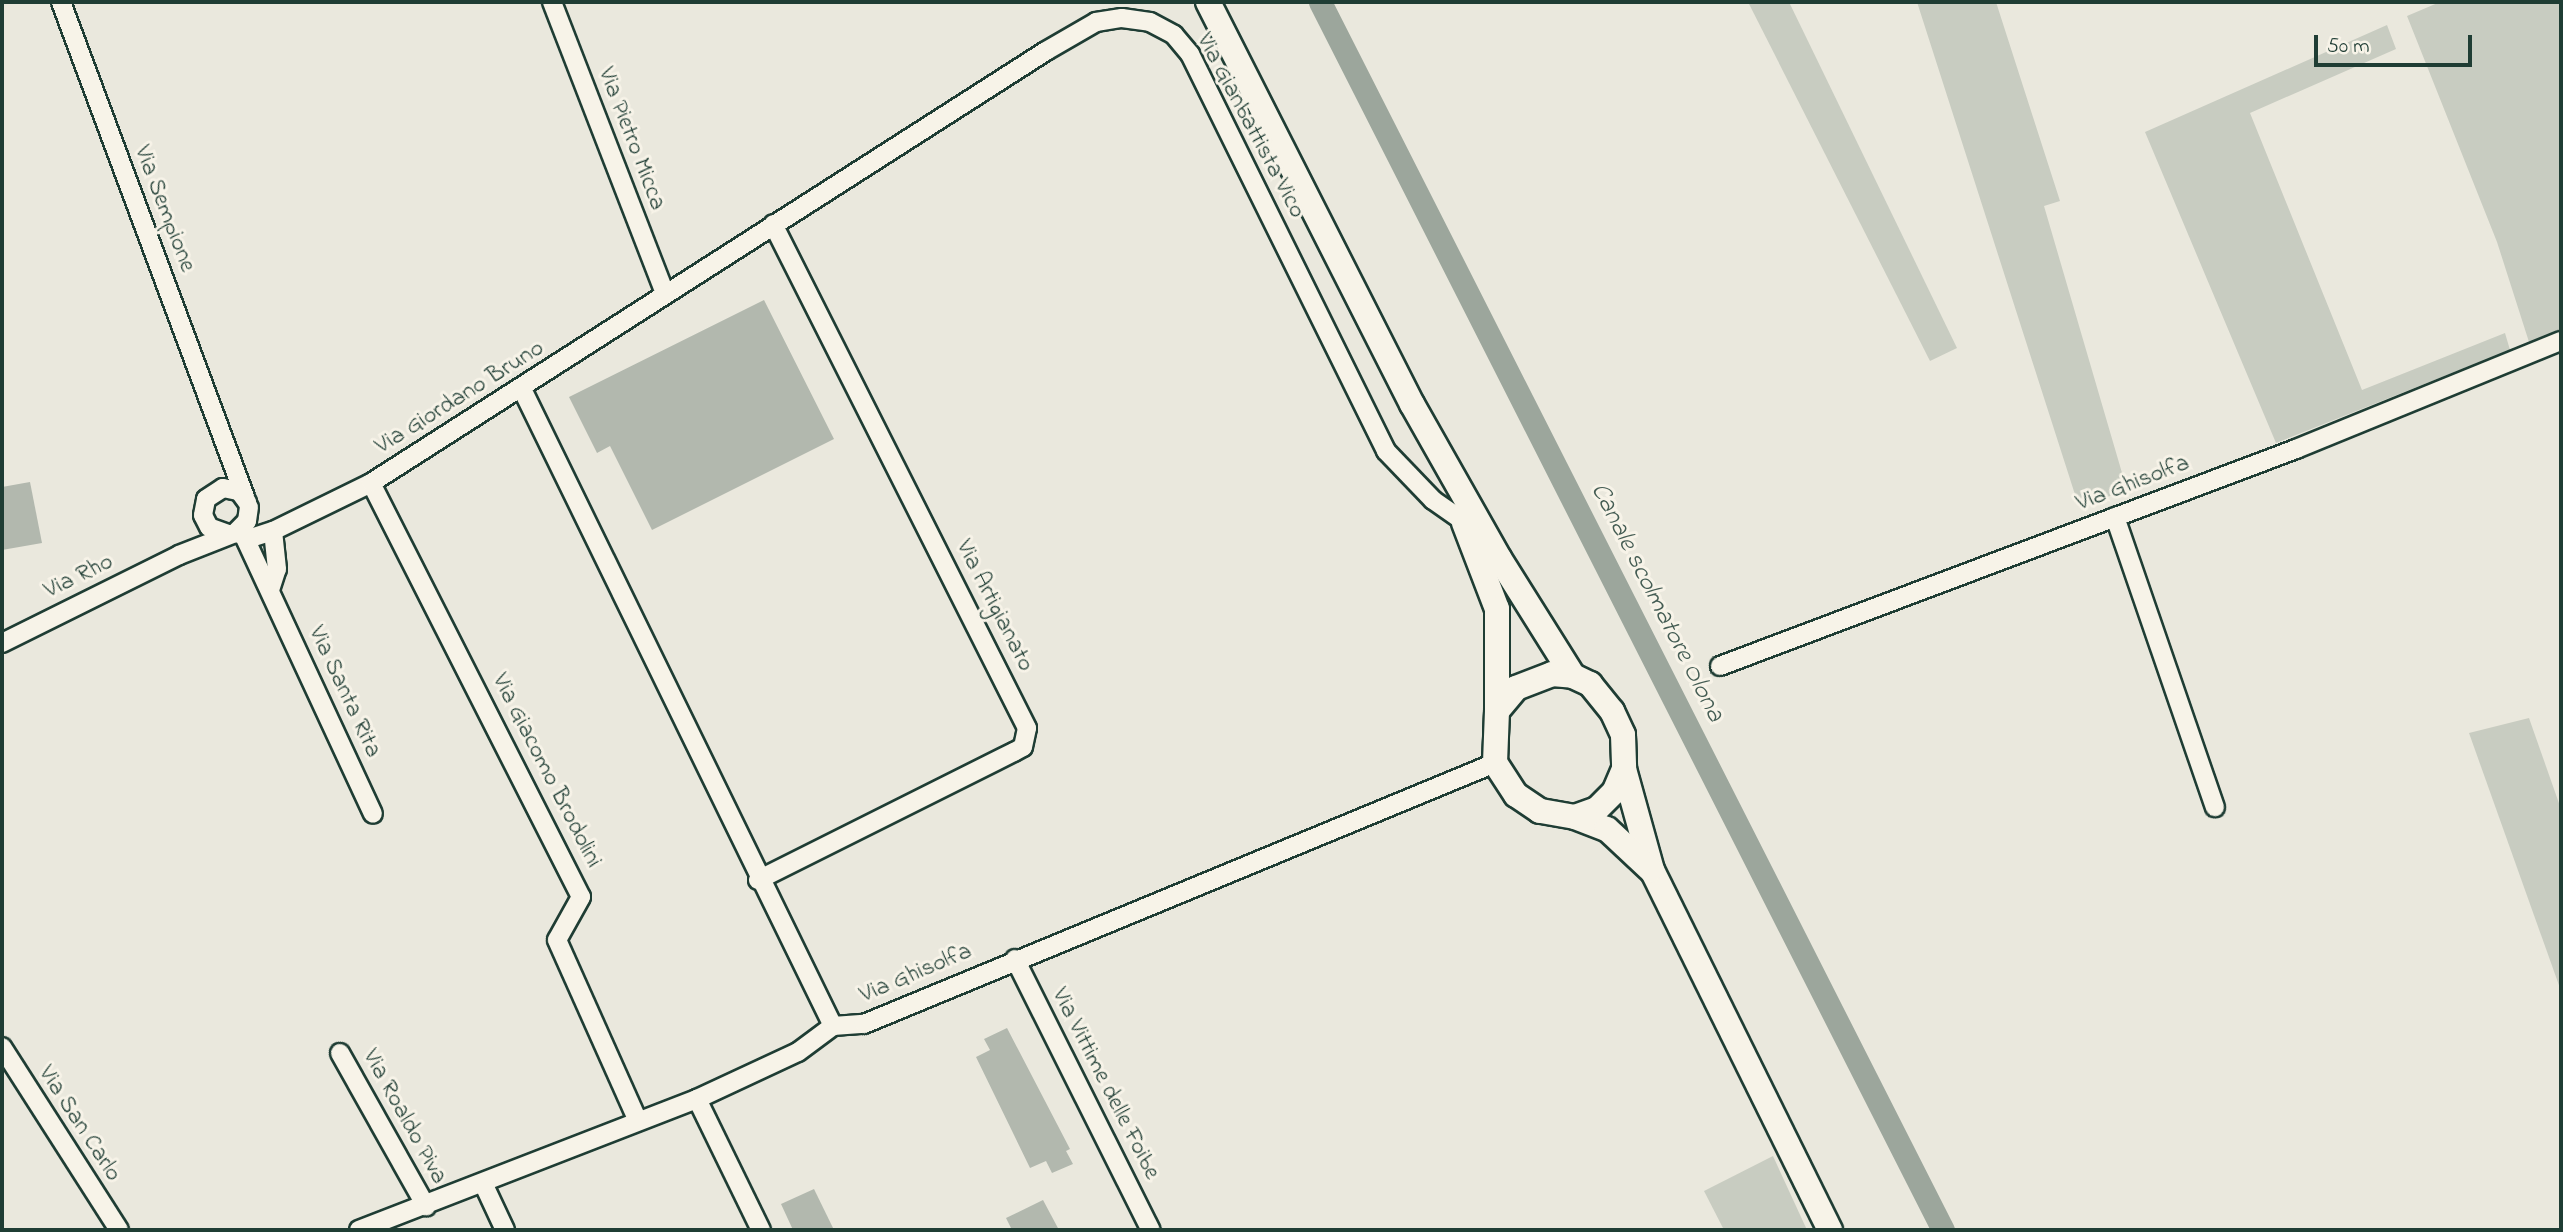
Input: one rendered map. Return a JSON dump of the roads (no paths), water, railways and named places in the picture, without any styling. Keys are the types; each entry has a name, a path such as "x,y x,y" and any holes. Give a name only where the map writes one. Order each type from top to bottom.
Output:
{"main road":[{"path":"1208,2 1412,404 1499,558 1573,676"},
{"path":"1412,404 1463,521 1497,609 1495,763 1516,795 1540,811 1575,817 1607,829 1652,870"},
{"path":"1497,711 1516,688 1531,679 1573,676 1590,684 1612,711 1623,735 1624,769 1652,870 1830,1230"},
{"path":"1575,817 1597,809 1614,792 1624,769"}],"street":[{"name":"Via Sempione","path":"61,2 224,433 247,502"},
{"name":"Via Pietro Micca","path":"552,2 665,294"},
{"name":"Via Gianbattista Vico","path":"665,294 1096,22 1122,18 1150,22 1174,34 1190,54 1386,452 1433,500 1463,521"},
{"name":"Via Artigianato","path":"758,880 1014,752 1027,738 1022,715 774,224"},
{"name":"Via Giordano Bruno","path":"236,534 273,531 371,483 522,389 665,294"},
{"name":"Via Ghisolfa","path":"1720,666 2115,517 2561,341"},
{"path":"359,1230 696,1099 798,1052 833,1026 758,880 522,389"},
{"name":"Via Sempione","path":"220,489 224,433"},
{"name":"Via Giacomo Brodolini","path":"371,483 582,897 557,940 638,1121"},
{"path":"247,502 247,522 236,534 215,531 205,520 206,499 220,489 231,489 247,502 273,531 276,569 270,590"},
{"path":"2115,517 2215,807"},
{"name":"Via Rho","path":"179,555 205,520"},
{"name":"Via Rho","path":"2,643 179,555 236,534"},
{"name":"Via Santa Rita","path":"236,534 270,590 373,814"},
{"name":"Via Ghisolfa","path":"833,1026 864,1024 1015,959 1495,763"},
{"name":"Via Vittime delle Foibe","path":"1015,959 1151,1230"},
{"name":"Via San Carlo","path":"2,1047 117,1229"},
{"name":"Via Roaldo Piva","path":"340,1053 426,1206"},
{"path":"696,1099 761,1230"},
{"path":"482,1183 505,1230"}],"waterway":[{"name":"Canale scolmatore Olona","path":"1320,2 1943,1230"}]}
